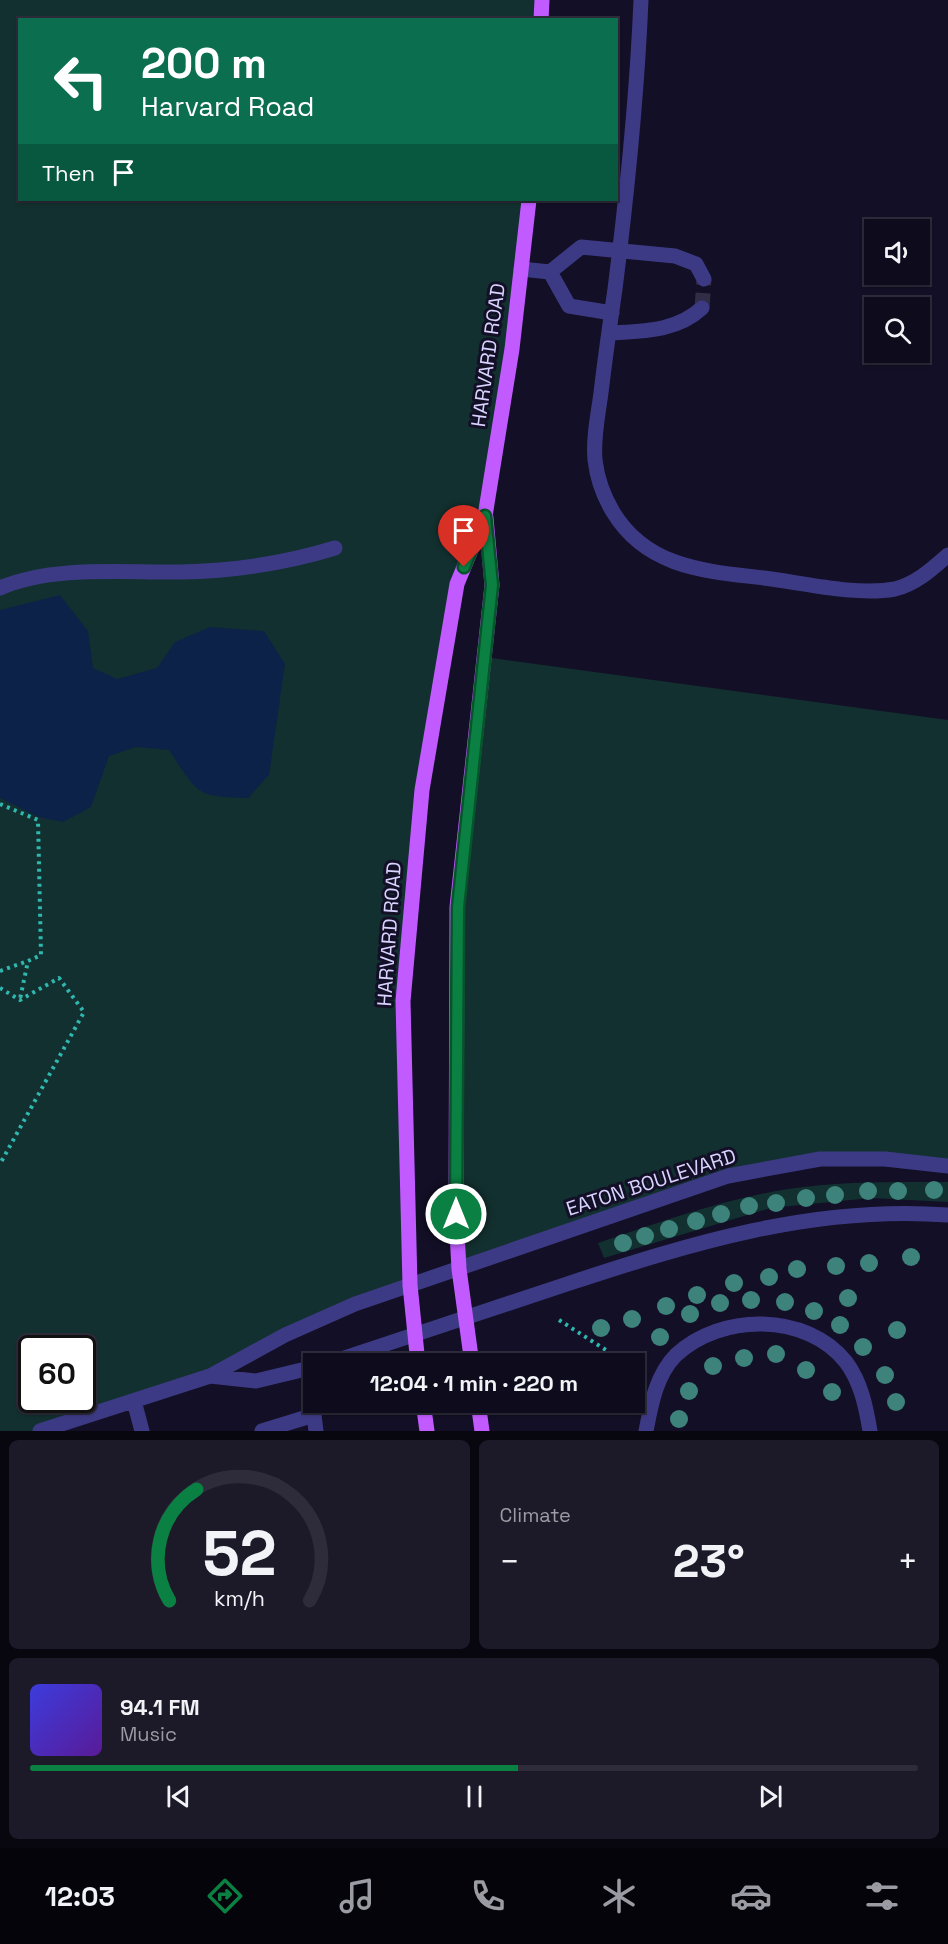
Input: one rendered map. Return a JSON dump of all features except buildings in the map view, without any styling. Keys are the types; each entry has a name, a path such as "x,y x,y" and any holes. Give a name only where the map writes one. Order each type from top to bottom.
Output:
{"main road":[{"path":"541,18 542,0"},
{"name":"HARVARD ROAD","path":"417,1353 410,1285 404,1001 422,790 457,584 485,516 512,349 529,201"},
{"name":"HARVARD ROAD","path":"471,1353 459,1269 456,1214 458,907 492,585 485,516"},
{"path":"425,1413 427,1431"},
{"path":"480,1413 482,1431"}],"street":[{"path":"640,0 639,51 620,252 596,430 595,461 602,487 613,511 630,534 676,565 857,590 895,589 924,576 948,555"},
{"path":"521,269 550,272 580,247 675,256 696,264 704,279"},
{"path":"550,272 568,306 612,313"},
{"path":"609,333 645,331 680,324 702,308"},
{"path":"0,588 45,577 133,570 181,572 221,570 306,557 335,548"},
{"name":"EATON BOULEVARD","path":"210,1376 322,1317 728,1176 820,1159 885,1159 948,1166"},
{"path":"360,1353 679,1247 742,1232 796,1221 844,1216 948,1215"},
{"path":"646,1431 654,1390 676,1356 709,1335 741,1324 776,1324 816,1338 845,1362 864,1395 870,1431"},
{"path":"40,1431 210,1376 256,1381 303,1370"},
{"path":"134,1401 142,1431"},
{"path":"262,1431 314,1415 316,1431"}],"path":[{"path":"0,804 38,820 41,955 0,971"},
{"path":"20,1000 28,961"},
{"path":"0,1164 84,1012 58,978 20,1000"},
{"path":"0,988 20,1000"},
{"path":"559,1320 610,1353"}],"green space":[{"path":"0,0 542,0 541,18 18,18 18,201 529,201 485,516 457,584 422,790 403,1001 410,1285 210,1376 96,1413 96,1335 18,1335 18,1413 96,1413 40,1431 0,1431"},
{"path":"485,657 948,720 948,1166 885,1159 728,1176 459,1269 457,907"},
{"path":"948,1182 948,1202 871,1198 771,1208 604,1258 598,1243 668,1219 764,1193 848,1183"}],"water":[{"path":"60,595 88,631 93,668 117,679 157,668 175,642 210,627 264,631 285,664 269,775 248,798 207,794 199,790 186,776 169,750 136,747 109,756 91,807 63,822 38,817 0,798 0,610"}],"tunnel":[{"path":"702,308 704,279"}],"route":[{"path":"456,1214 458,907 492,585 485,516 464,567"}]}
